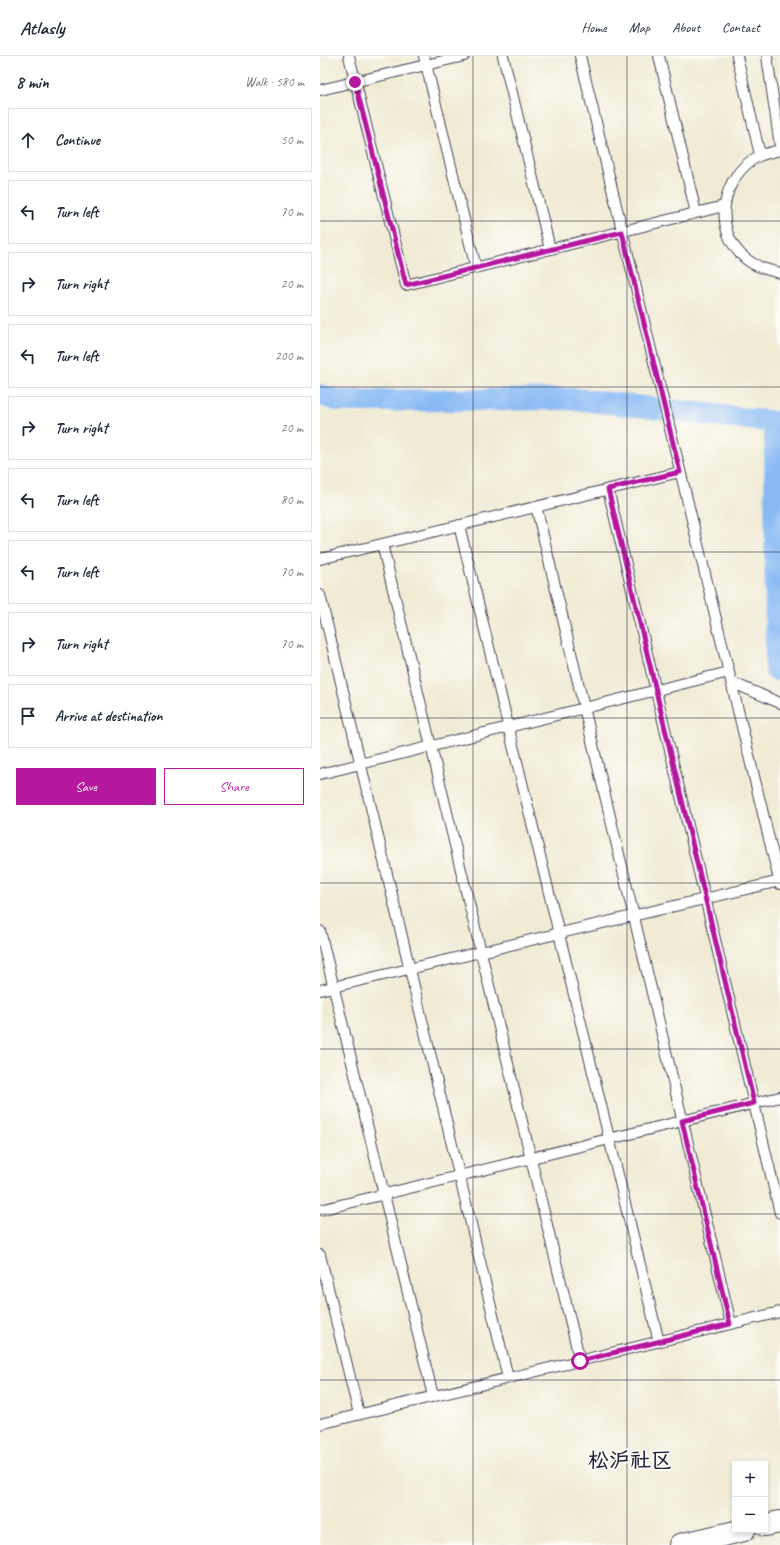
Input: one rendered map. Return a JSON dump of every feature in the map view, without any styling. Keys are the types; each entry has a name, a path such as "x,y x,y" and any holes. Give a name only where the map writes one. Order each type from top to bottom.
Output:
{"main road":[{"path":"768,1524 780,1522"},
{"path":"680,1545 732,1533"}],"lane":[{"path":"349,56 406,285 724,206"},
{"path":"320,90 355,82 425,60 464,56"},
{"path":"503,56 550,249"},
{"path":"320,990 706,898 780,882 580,56"},
{"path":"658,56 696,213"},
{"path":"737,56 760,155"},
{"path":"766,56 780,146"},
{"path":"425,60 476,268"},
{"path":"780,150 760,155 742,168 730,186 724,206 726,226 733,244 746,258 762,269 780,273"},
{"path":"320,559 680,472"},
{"path":"608,489 780,1213"},
{"path":"536,506 730,1324"},
{"path":"459,526 659,1342"},
{"path":"382,544 580,1361"},
{"path":"320,595 508,1378"},
{"path":"320,774 584,708 656,691 730,677 780,703"},
{"path":"320,931 433,1396"},
{"path":"320,1210 780,1097"},
{"path":"320,1255 359,1414"},
{"path":"320,1424 780,1312"}],"waterway":[{"path":"320,395 340,401 574,399 775,422 776,670"}],"district":[{"name":"松沪社区","path":"630,1460"}],"route":[{"path":"355,82 406,285 622,232 680,472 608,489 754,1103 682,1121 730,1324 580,1361"}]}
